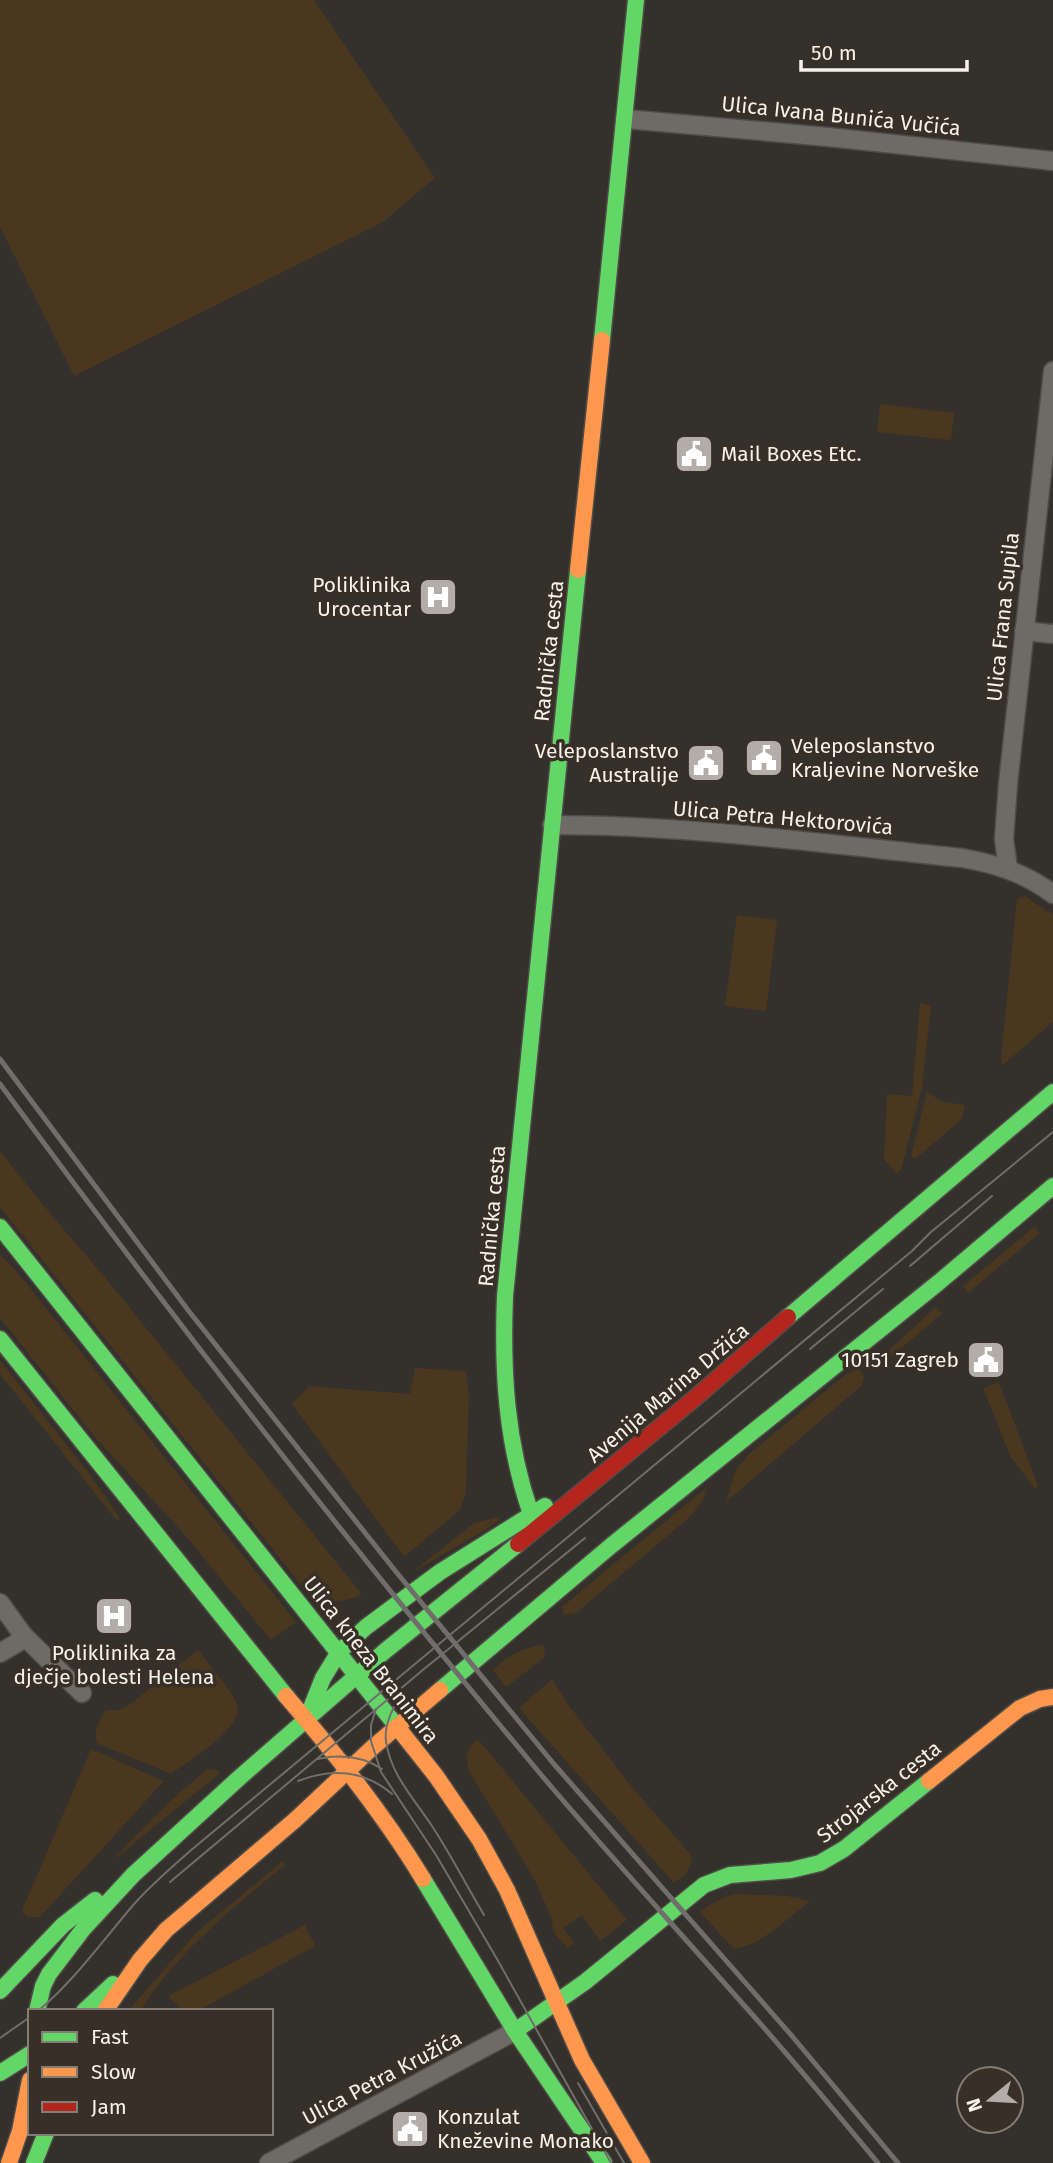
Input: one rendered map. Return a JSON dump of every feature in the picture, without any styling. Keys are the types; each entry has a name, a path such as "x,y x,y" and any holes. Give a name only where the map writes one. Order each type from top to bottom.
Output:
{"main road":[{"name":"Radnička cesta","path":"531,1514 519,1482 507,1426 503,1394 503,1328 636,0"},
{"name":"Avenija Marina Držića","path":"133,1875 357,1675 596,1481 1053,1092"},
{"path":"86,2009 185,1912 295,1820 397,1726 633,1528 938,1283 1053,1186"},
{"name":"Ulica kneza Branimira","path":"0,1227 436,1776 479,1839 507,1890 595,2084 642,2163"},
{"path":"0,1339 258,1663 348,1770 400,1841 515,2031 604,2163"},
{"path":"306,1720 323,1678 339,1652 366,1627 440,1572 531,1514 596,1481"},
{"name":"Strojarska cesta","path":"515,2031 556,2003 704,1885 731,1873 805,1868 827,1860 1020,1708 1040,1699 1053,1697"},
{"path":"0,1991 63,1925 133,1875"},
{"path":"37,2009 49,1974 84,1928 133,1875"},
{"path":"106,2009 139,1960"},
{"path":"0,2073 28,2055"},
{"path":"9,2163 20,2131 28,2090"},
{"path":"34,2163 45,2135"}],"street":[{"name":"Ulica Ivana Bunića Vučića","path":"625,119 1053,161"},
{"name":"Ulica Frana Supila","path":"1008,868 1004,839 1008,784 1053,371"},
{"path":"1024,631 1053,635"},
{"name":"Ulica Petra Hektorovića","path":"552,825 624,827 835,844 962,858 1008,868 1037,882 1053,894"},
{"path":"0,1603 23,1635 82,1693"},
{"path":"0,1653 17,1643 23,1635"},
{"name":"Ulica Petra Kružića","path":"269,2163 515,2031"}],"shaded area":[{"path":"0,0 314,0 435,178 383,222 74,376 0,227"},
{"path":"880,404 954,413 951,440 877,432"},
{"path":"1025,896 1053,915 1053,1022 1003,1065 1001,1058 1017,899"},
{"path":"737,915 777,920 766,1011 725,1006"},
{"path":"920,1003 931,1006 922,1088 901,1169 897,1174 884,1159 887,1094 912,1096"},
{"path":"927,1091 940,1101 964,1105 965,1108 961,1120 915,1159 911,1156"},
{"path":"0,1151 362,1594 319,1605 306,1591 0,1207"},
{"path":"1034,1227 1040,1233 968,1293 963,1286"},
{"path":"0,1254 18,1273 296,1622 271,1640 185,1535 93,1435 0,1318"},
{"path":"936,1307 942,1314 888,1359 887,1352"},
{"path":"0,1360 88,1472 120,1518 117,1521 0,1374"},
{"path":"415,1368 466,1371 469,1393 466,1492 460,1510 404,1557 292,1404 309,1386 410,1394"},
{"path":"854,1370 861,1370 864,1378 861,1386 726,1502 736,1469 749,1454"},
{"path":"999,1382 1038,1486 1035,1489 1010,1456 983,1388"},
{"path":"707,1487 702,1501 685,1521 576,1613 564,1615 562,1607"},
{"path":"501,1516 490,1527 413,1572 474,1523"},
{"path":"544,1645 544,1658 506,1687 493,1670 516,1653"},
{"path":"198,1650 237,1704 233,1723 224,1733 171,1774 97,1743 96,1730 106,1710 119,1710 132,1703"},
{"path":"552,1679 570,1707 632,1787 691,1855 692,1860 686,1874 674,1883 519,1708"},
{"path":"478,1739 627,1920 600,1941 582,1915 563,1928 574,1943 568,1948 554,1933 551,1917 536,1882 469,1771 468,1753"},
{"path":"91,1749 164,1781 40,1917 27,1917 23,1908"},
{"path":"208,1769 220,1773 111,1862 146,1825"},
{"path":"283,1861 285,1865 188,1950 141,2009 130,2009 197,1932"},
{"path":"736,1894 787,1896 810,1901 763,1938 733,1948 700,1912 717,1901"},
{"path":"305,1925 315,1946 202,2009 182,2009 168,1996"}],"tram line":[{"path":"40,2009 77,1973 141,1896 190,1851 1053,1132"},
{"path":"910,1266 992,1196"},
{"path":"810,1349 883,1289"},
{"path":"170,1882 585,1538"},
{"path":"400,1696 386,1729 392,1765 439,1837 484,1915"},
{"path":"376,1709 371,1725 371,1741 381,1772 436,1855 611,2163"},
{"path":"318,1759 351,1757 382,1769"},
{"path":"298,1781 323,1774 347,1774 370,1780 392,1794"},
{"path":"0,2038 28,2018"},
{"path":"578,2083 624,2163"}],"railway":[{"path":"0,1059 188,1310 393,1568 553,1763 792,2036 898,2163"},
{"path":"0,1084 199,1348 403,1607 568,1806 777,2042 878,2163"}],"traffic: fast":[{"path":"602,340 636,0"},
{"path":"531,1514 511,1433 505,1379 505,1296 578,570"},
{"path":"788,1317 1053,1092"},
{"path":"440,1690 612,1545 938,1283 1053,1186"},
{"path":"0,1227 402,1733"},
{"path":"0,1339 286,1696"},
{"path":"309,1713 323,1678 339,1652 366,1627 440,1572 545,1506"},
{"path":"37,2009 49,1974 84,1928 133,1875 385,1651 518,1544"},
{"path":"515,2031 585,1982 704,1885 730,1875 791,1870 820,1863 844,1849 929,1781"},
{"path":"423,1879 515,2031 604,2163"},
{"path":"0,1991 63,1925 95,1900"},
{"path":"86,2009 113,1984"},
{"path":"0,2073 28,2055"},
{"path":"34,2163 45,2135"}],"traffic: slow":[{"path":"578,570 602,340"},
{"path":"106,2009 140,1960 166,1930 295,1820 372,1748 440,1690"},
{"path":"286,1696 358,1784 423,1879"},
{"path":"929,1781 1020,1708 1040,1699 1053,1697"},
{"path":"402,1733 436,1776 479,1839 507,1890 582,2060 642,2163"},
{"path":"9,2163 20,2131 28,2090"}],"traffic: jam":[{"path":"518,1544 695,1398 788,1317"}],"place":[{"name":"Mail Boxes Etc.","path":"694,454"},
{"name":"Poliklinika Urocentar","path":"438,597"},
{"name":"Veleposlanstvo Kraljevine Norveške","path":"764,758"},
{"name":"Veleposlanstvo Australije","path":"706,763"},
{"name":"10151 Zagreb","path":"986,1360"},
{"name":"Poliklinika za dječje bolesti Helena","path":"114,1616"},
{"name":"Konzulat Kneževine Monako","path":"410,2129"}]}
